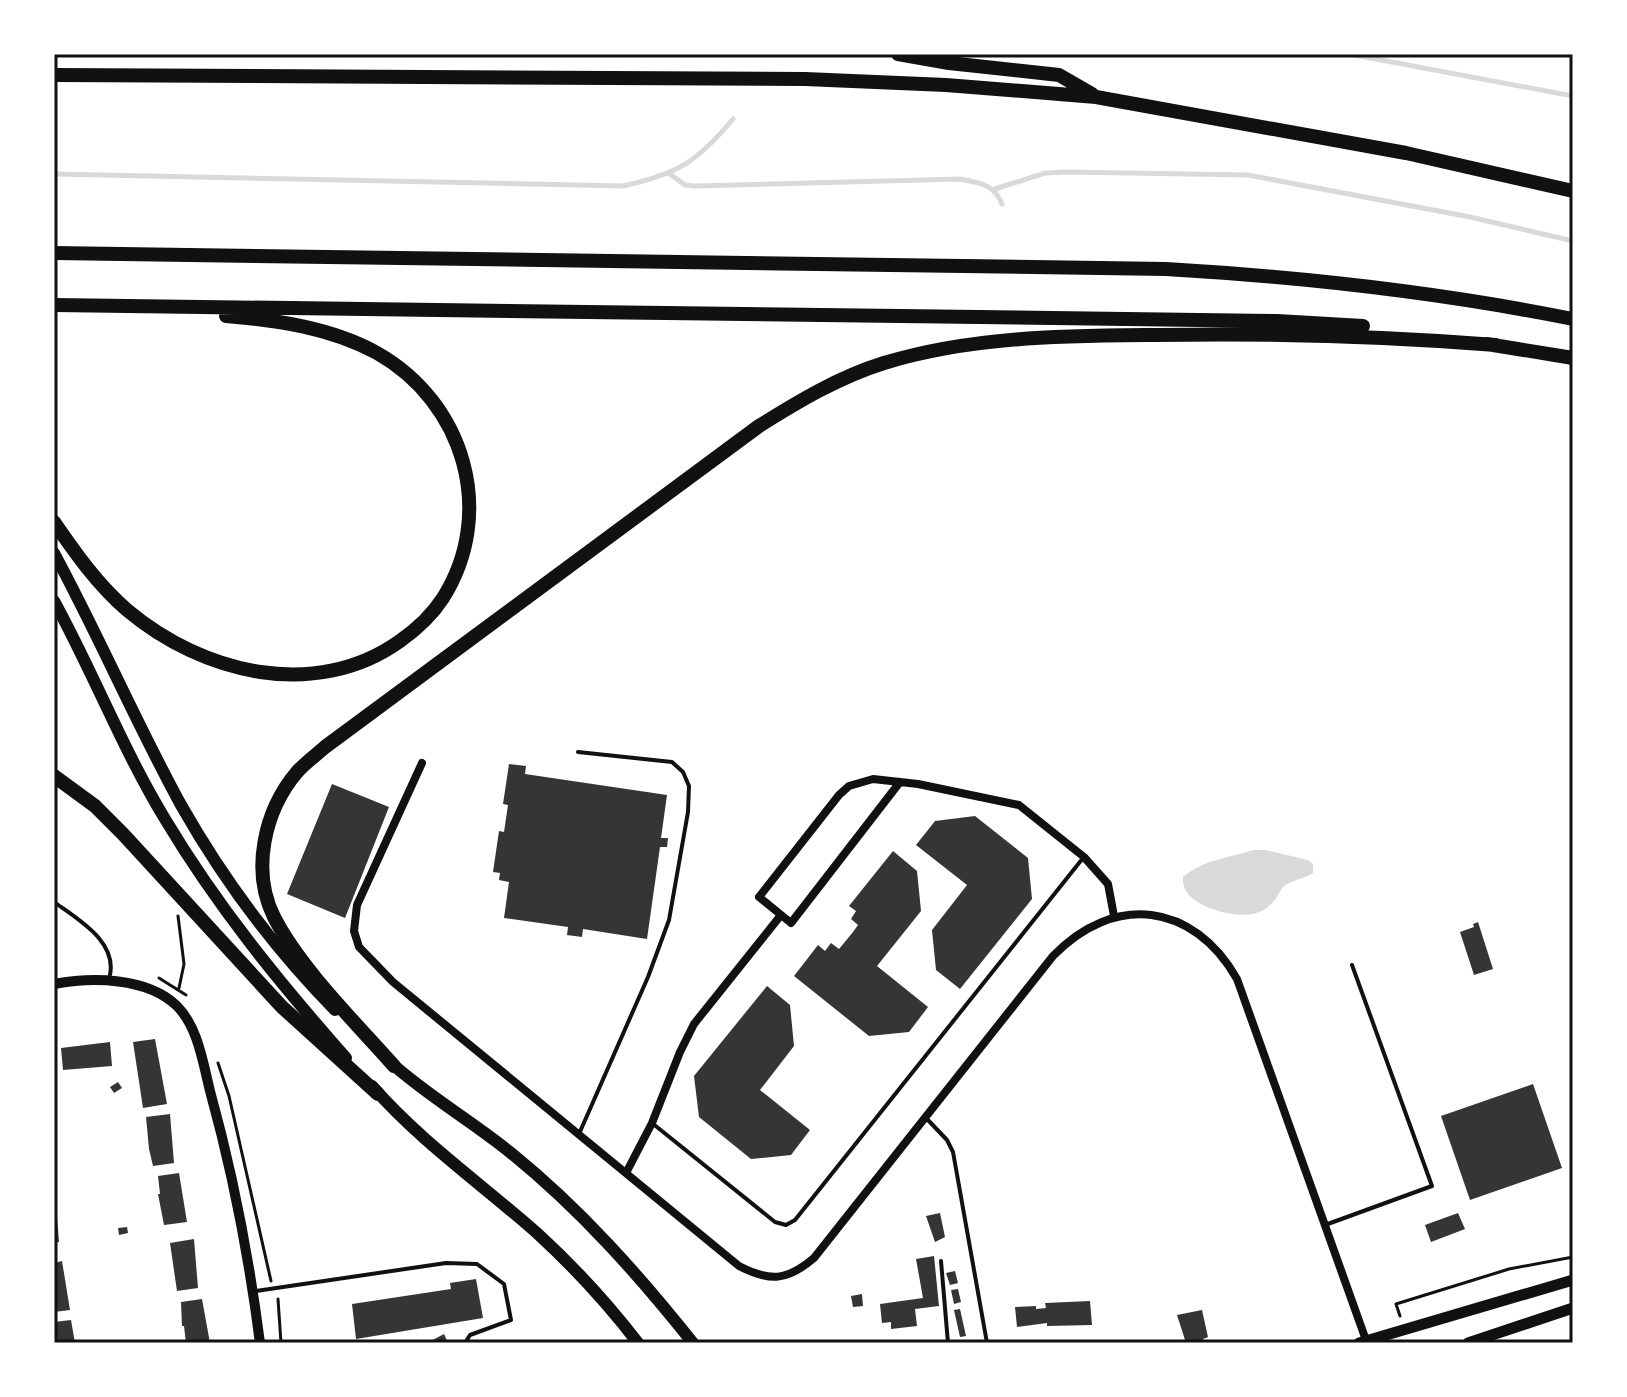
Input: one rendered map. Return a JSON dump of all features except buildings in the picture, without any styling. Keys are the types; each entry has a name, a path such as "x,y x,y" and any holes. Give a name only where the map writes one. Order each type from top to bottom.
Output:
{"highway":[{"path":"898,54 1059,75 1096,97"},
{"path":"54,75 805,79 946,85 1096,97 1406,153 1573,191"},
{"path":"54,253 1166,269 1387,287 1573,319"},
{"path":"54,305 1277,321 1382,327 1573,358"},
{"path":"54,522 79,559 112,597 150,627 183,646 230,666 275,675 315,675 353,667 387,650 418,628 443,598 460,561 469,526 469,485 460,447 441,410 412,377 377,353 307,327 259,319 86,306"},
{"path":"394,1066 333,998 290,943 274,916 264,887 262,858 269,823 281,797 297,772 325,747 759,426 821,389 857,373 917,353 976,341 1036,336 1276,333 1381,336 1496,345"},
{"path":"54,776 95,806 282,1007 378,1094"}],"main road":[{"path":"54,553 181,805 266,933 352,1028 394,1066 512,1153 614,1248 693,1343"},
{"path":"54,601 163,816 206,886 249,945 378,1094 429,1142 540,1235 580,1275 638,1343"},
{"path":"1364,1342 1573,1280"},
{"path":"1468,1343 1573,1308"}],"street":[{"path":"422,763 357,905 354,931 359,947 393,982 739,1266 756,1275 773,1278 790,1275 814,1258 1053,956 1082,930 1114,916 1140,914 1165,918 1207,939 1225,958 1237,979 1364,1342"},
{"path":"900,782 791,923 759,897 839,795 849,786 873,779 900,782 1019,805 1084,857 1108,884 1114,916"},
{"path":"626,1173 652,1123 694,1024 781,915"},
{"path":"54,984 108,981 144,988 167,998 184,1014 192,1029 237,1200 260,1343"}],"lane":[{"path":"578,752 672,762 683,772 689,786 680,862 664,938 579,1134"},
{"path":"652,1123 775,1222 786,1225 795,1220 1084,857"},
{"path":"54,902 103,942 112,967 108,981"},
{"path":"1325,1225 1432,1186 1352,965"},
{"path":"925,1118 947,1140 953,1152 987,1343"},
{"path":"941,1261 948,1343"},
{"path":"253,1292 446,1263 477,1264 504,1284 511,1320 470,1335 465,1343"}],"path":[{"path":"178,909 179,942 184,964 179,989"},
{"path":"1404,1329 1396,1304 1509,1269 1573,1257"}],"shaded area":[{"path":"1253,850 1308,860 1313,864 1313,873 1284,886 1266,908 1249,914 1230,914 1211,909 1188,894 1183,877 1191,871 1207,863"}],"waterway":[{"path":"1349,54 1573,96"},
{"path":"54,174 623,186 658,177 685,164 708,146 733,119"},
{"path":"995,189 1045,173 1248,175 1470,217 1573,241"},
{"path":"670,174 685,185 695,186 960,179 990,188 1002,204"}]}
